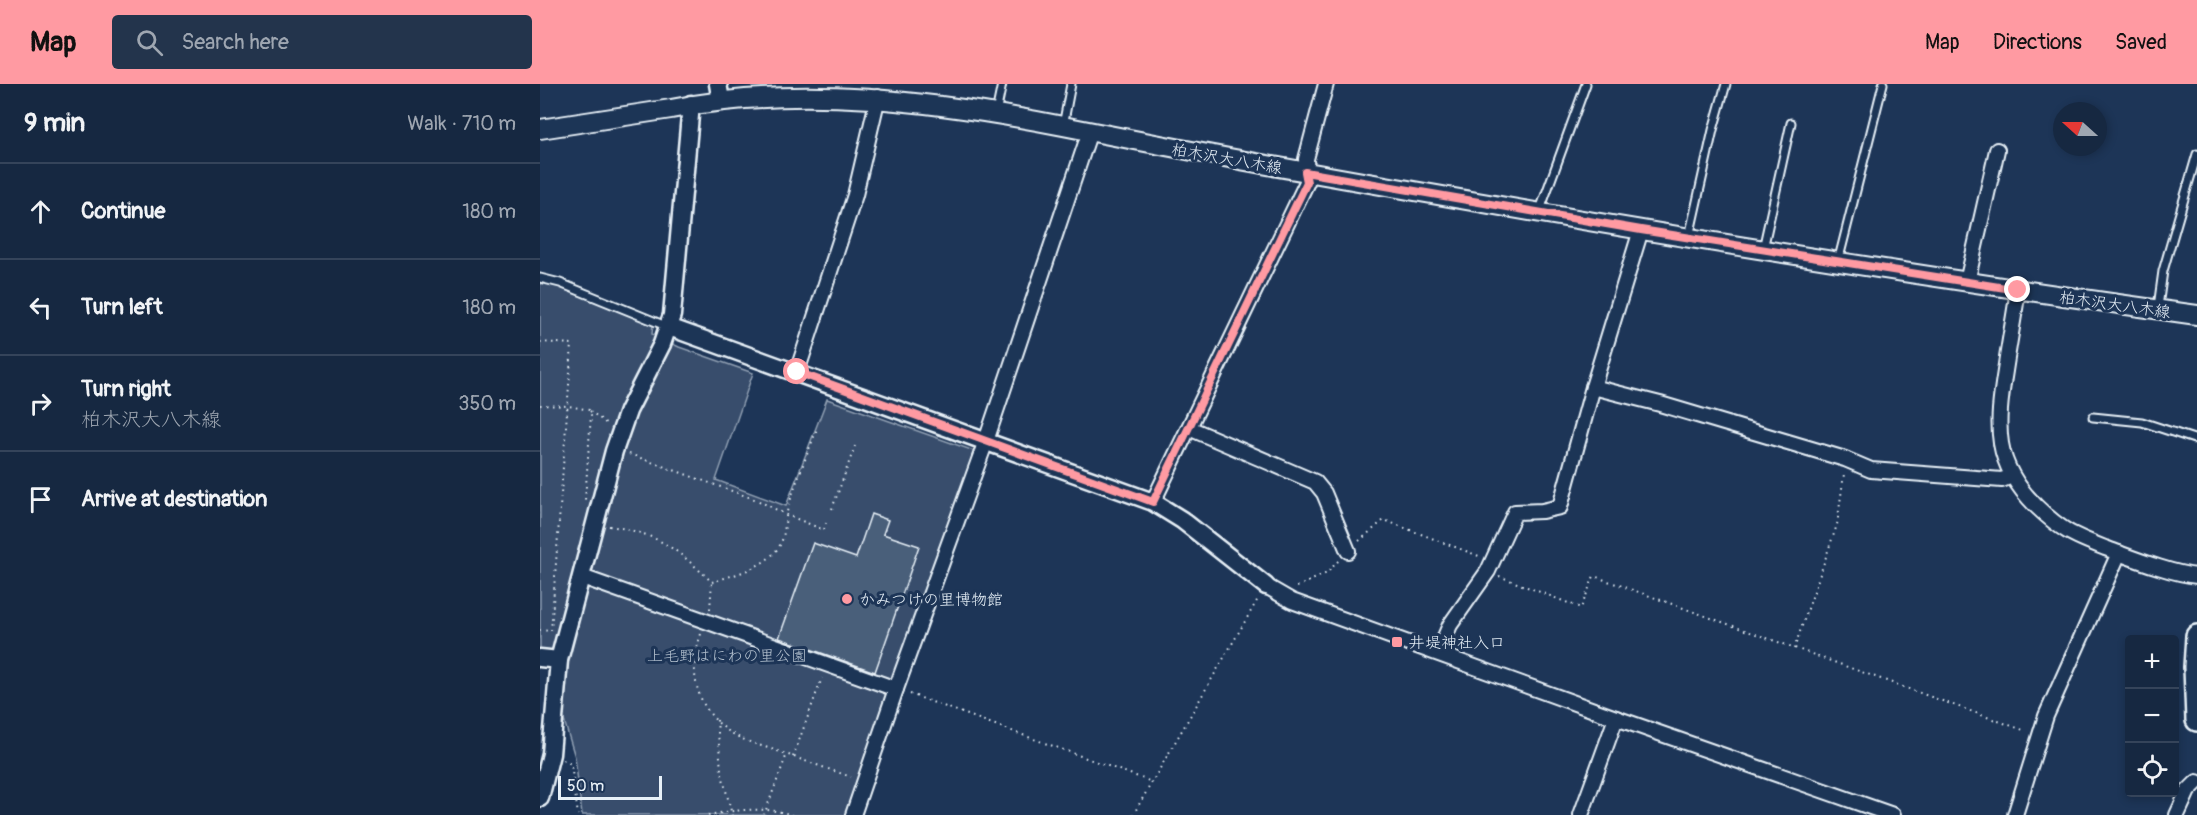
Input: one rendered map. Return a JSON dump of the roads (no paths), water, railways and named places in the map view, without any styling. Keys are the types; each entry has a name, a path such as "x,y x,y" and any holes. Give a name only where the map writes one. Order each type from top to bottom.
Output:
{"main road":[{"name":"柏木沢大八木線","path":"540,129 671,109 691,104 719,92 777,92 932,101 1305,172 1539,213 2018,290 2197,315"},
{"path":"2197,636 2195,667 2197,720"}],"street":[{"path":"1153,502 1307,182 1306,159 1326,84"},
{"path":"797,372 855,195 878,97"},
{"path":"540,798 550,754 560,660 621,429 669,327 691,104"},
{"path":"853,815 986,441 1090,131"},
{"path":"1967,282 1997,150"},
{"path":"1438,653 1450,625 1490,567 1515,512 1542,511 1560,507 1593,387 1641,230"},
{"path":"2018,290 1998,413 2001,450 2012,476 2028,497 2062,529 2119,553 2197,576"},
{"path":"669,327 1153,502 1182,520 1273,590 1292,601 1893,815"},
{"path":"1593,387 1660,404 1845,459 1871,470 2002,480 2012,476"},
{"path":"1189,428 1315,482 1324,493 1348,551"},
{"path":"2014,815 2038,735 2119,553"},
{"path":"582,577 896,689"},
{"path":"540,658 560,660"},
{"path":"1581,815 1616,718"},
{"path":"2177,815 2188,791 2197,782"}],"lane":[{"path":"996,113 1002,84"},
{"path":"1063,126 1071,84"},
{"path":"1539,213 1586,84"},
{"path":"1689,237 1713,130 1726,84"},
{"path":"1838,262 1882,84"},
{"path":"1763,249 1791,123"},
{"path":"2157,310 2163,271 2197,154"},
{"path":"540,278 560,283 669,327"},
{"path":"2093,417 2142,422 2197,440"}],"place":[{"name":"かみつけの里博物館","path":"847,599"},
{"name":"井堤神社入口","path":"1397,642"}],"park label":[{"name":"上毛野はにわの里公園","path":"727,655"}]}
